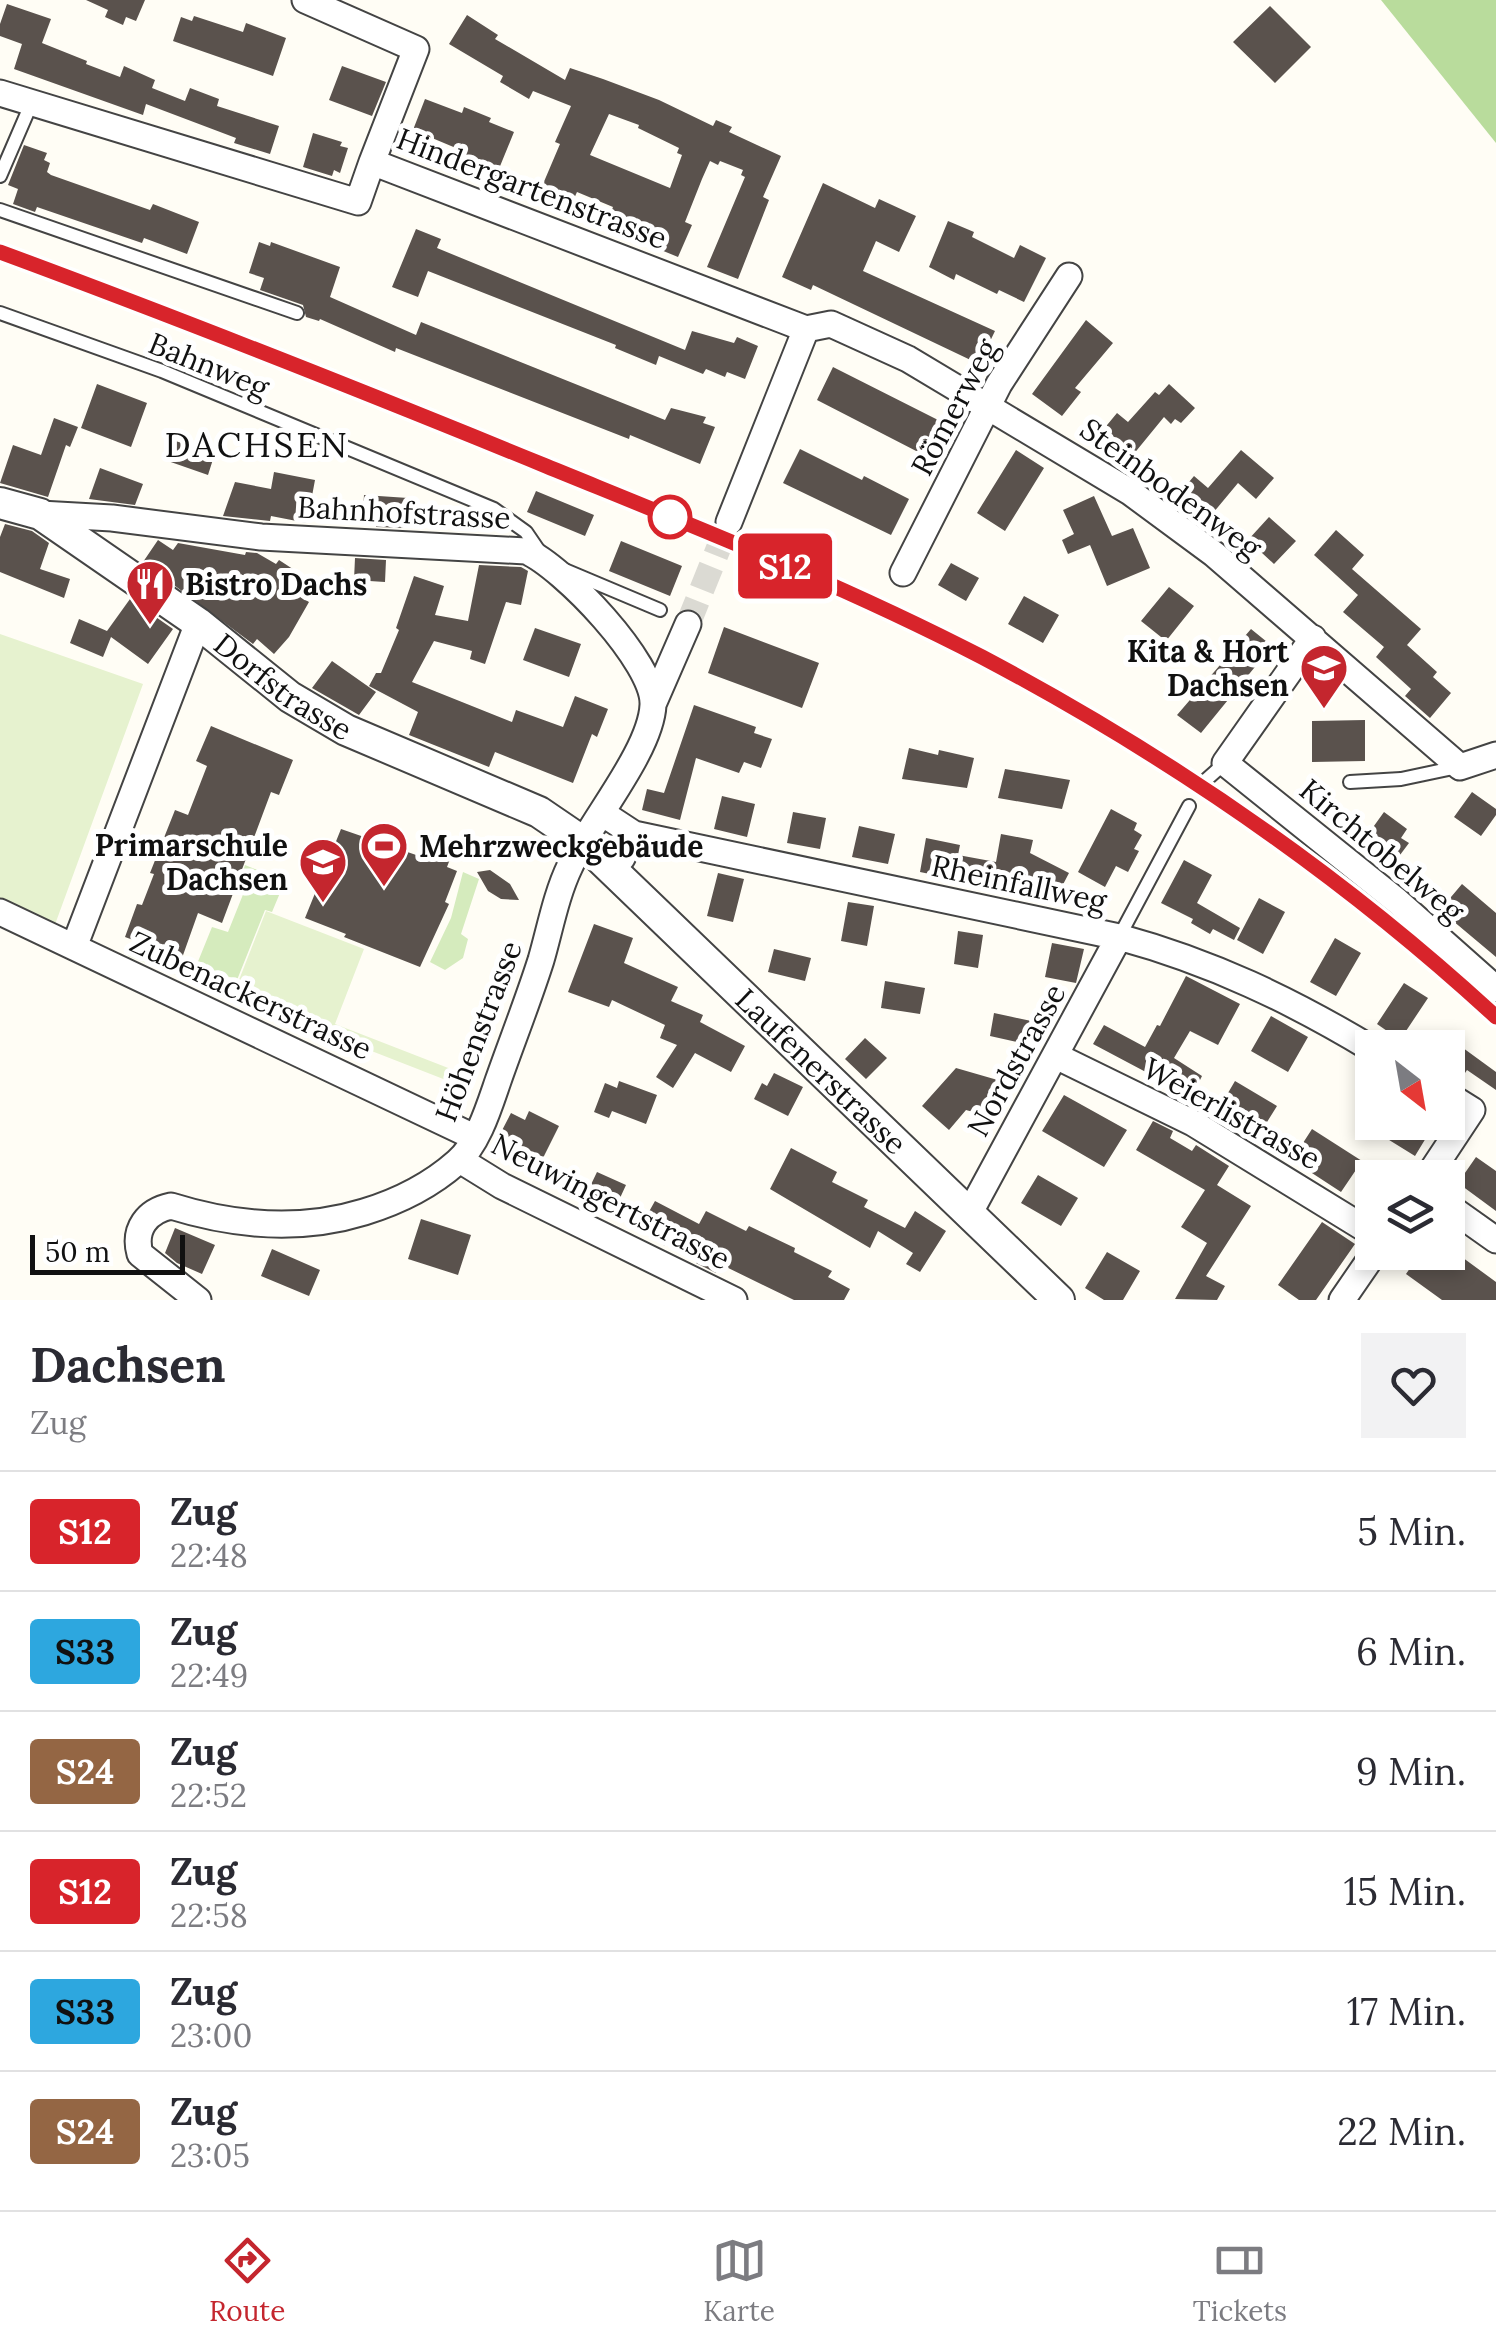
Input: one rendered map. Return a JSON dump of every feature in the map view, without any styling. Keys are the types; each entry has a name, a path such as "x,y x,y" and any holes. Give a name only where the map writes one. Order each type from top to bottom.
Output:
{"street":[{"path":"305,0 416,49 372,162"},
{"name":"Hindergartenstrasse","path":"0,92 358,202 372,162 806,329"},
{"name":"Römerweg","path":"903,573 999,384 1069,276"},
{"name":"Steinbodenweg","path":"806,329 831,324 908,359 1165,516 1460,766"},
{"path":"729,522 806,329"},
{"name":"Dorfstrasse","path":"0,504 40,514 198,623 290,697 346,730 539,812 583,842"},
{"name":"Bahnhofstrasse","path":"40,514 112,518 261,538 526,551 546,562 605,618 641,671 654,702"},
{"path":"74,947 198,623"},
{"path":"583,842 634,755 688,624"},
{"name":"Kirchtobelweg","path":"1313,638 1216,771 1397,901 1496,989"},
{"path":"1460,766 1496,755"},
{"name":"Rheinfallweg","path":"602,813 634,834 1183,954 1218,968 1355,1040"},
{"path":"612,868 634,834"},
{"name":"Laufenerstrasse","path":"583,842 1059,1300"},
{"name":"Höhenstrasse","path":"198,1300 140,1254 138,1232 156,1210 171,1206 268,1226 306,1224 389,1204 460,1160 474,1137 531,992 569,868 583,842"},
{"name":"Zubenackerstrasse","path":"0,912 474,1137"},
{"name":"Nordstrasse","path":"969,1214 1119,937"},
{"name":"Weierlistrasse","path":"1056,1056 1194,1123 1355,1222"},
{"name":"Neuwingertstrasse","path":"460,1160 502,1186 734,1300"},
{"path":"1465,1218 1496,1240"},
{"path":"1342,1300 1363,1270"}],"lane":[{"path":"0,176 32,102"},
{"path":"0,210 297,313"},
{"name":"Bahnweg","path":"0,313 162,372 494,509 526,532 546,562"},
{"path":"546,562 660,610"},
{"path":"605,618 617,590"},
{"path":"1350,782 1401,779 1460,766"},
{"path":"1119,937 1189,806"}],"green space":[{"path":"1381,0 1496,0 1496,143"},
{"path":"0,634 143,684 53,930 0,905"},
{"path":"245,865 285,881 272,912 265,910 237,980 197,964 212,927 228,932 248,882 241,877"},
{"path":"463,872 479,879 461,934 468,939 463,958 445,970 430,962 451,918"},
{"path":"266,911 364,949 335,1024 456,1071 451,1082 128,956 132,945 237,985"}],"building":[{"path":"86,0 145,0 136,21 126,17 123,25 105,17 108,10"},
{"path":"7,4 51,19 42,43 87,61 86,64 120,77 124,66 155,80 152,88 185,101 190,88 219,99 217,106 279,126 270,154 234,143 236,138 146,104 143,115 14,69 22,44 0,36"},
{"path":"1270,6 1311,47 1275,83 1233,42"},
{"path":"467,15 498,35 495,39 565,80 570,68 603,79 713,126 716,120 732,127 729,132 781,156 763,197 769,200 738,279 707,267 745,177 741,175 743,170 710,161 685,222 692,225 678,257 605,227 613,207 577,192 567,214 530,198 537,182 543,184 571,106 533,91 529,99 500,82 503,76 449,44","holes":["609,114 639,125 638,128 679,148 677,153 682,155 670,188 590,155"]},
{"path":"194,16 243,32 246,23 286,38 273,76 173,41 181,17 192,21"},
{"path":"342,66 386,82 372,116 329,100"},
{"path":"425,99 462,113 464,107 514,132 496,176 458,161 463,151 413,130"},
{"path":"313,133 342,142 340,146 348,148 340,173 334,170 332,176 303,167"},
{"path":"24,145 47,153 44,160 50,163 47,172 51,175 150,210 153,204 199,222 187,254 37,207 35,212 13,204 18,189 8,185"},
{"path":"823,183 875,208 879,199 916,216 899,252 876,241 863,271 995,331 979,364 813,285 811,290 782,277"},
{"path":"948,221 974,232 972,237 1014,258 1020,245 1046,258 1024,302 956,274 954,280 929,267"},
{"path":"416,229 441,239 437,248 685,350 692,331 734,343 737,337 758,346 745,379 727,372 725,377 706,369 703,374 659,356 656,365 615,348 616,345 428,271 418,297 392,287"},
{"path":"259,242 270,246 271,242 340,267 330,297 416,335 421,322 665,420 671,408 706,417 703,423 715,427 700,464 396,348 395,352 320,319 306,317 303,305 260,290 264,278 249,273"},
{"path":"1086,320 1113,343 1075,388 1081,392 1062,416 1032,394"},
{"path":"833,367 940,421 922,454 817,400"},
{"path":"97,384 147,403 131,447 81,428"},
{"path":"1169,384 1195,408 1181,423 1175,419 1171,424 1164,417 1128,461 1098,436 1117,413 1128,422 1155,392 1159,395"},
{"path":"54,418 78,427 70,447 66,445 48,497 0,483 13,445 41,455"},
{"path":"172,440 215,453 208,475 165,460"},
{"path":"800,449 909,499 891,535 783,483"},
{"path":"1016,450 1044,468 1005,531 977,513"},
{"path":"1241,450 1274,478 1256,499 1238,483 1203,525 1174,500 1194,476 1208,488"},
{"path":"100,468 143,484 135,505 89,499"},
{"path":"274,472 315,480 307,523 271,516 270,521 223,516 235,482 271,489"},
{"path":"536,491 594,515 585,536 527,512"},
{"path":"364,495 408,498 407,528 376,527 377,513 363,512"},
{"path":"1094,496 1112,536 1133,528 1150,568 1107,586 1090,545 1068,554 1062,540 1074,534 1063,510"},
{"path":"1269,517 1296,541 1274,564 1248,540"},
{"path":"5,524 32,531 49,543 40,569 70,579 64,598 0,572 0,537"},
{"path":"1336,530 1364,555 1352,569 1421,629 1407,645 1437,672 1433,677 1451,693 1430,718 1405,696 1411,689 1376,657 1384,647 1343,612 1358,595 1314,555"},
{"path":"158,540 173,550 178,543 245,555 257,553 276,564 279,560 302,575 292,592 309,602 274,654 257,639 253,644 143,562"},
{"path":"621,541 682,566 670,596 609,571"},
{"path":"355,558 386,560 385,582 354,580"},
{"path":"951,563 979,578 966,601 938,585"},
{"path":"479,565 521,567 528,571 521,605 506,602 485,664 470,659 472,651 434,641 412,682 512,722 516,710 563,727 575,696 608,709 597,737 592,734 573,783 495,752 489,767 409,735 418,712 369,686 376,673 381,673 399,630 396,628 414,576 444,586 435,615 468,621"},
{"path":"1169,587 1194,606 1166,641 1141,621"},
{"path":"1024,596 1059,615 1043,643 1008,624"},
{"path":"130,599 173,629 148,664 111,637 103,657 70,643 79,619 107,631"},
{"path":"724,627 819,663 802,708 708,673"},
{"path":"535,628 581,644 569,677 523,660"},
{"path":"1251,629 1272,646 1201,733 1177,715"},
{"path":"332,661 376,692 359,715 312,688"},
{"path":"694,705 756,727 754,733 772,739 761,768 744,762 739,773 696,758 680,820 642,810 647,789 664,793"},
{"path":"1365,720 1365,761 1312,762 1312,721"},
{"path":"211,726 293,760 279,795 271,792 222,923 198,913 182,958 125,937 137,904 142,905 175,810 188,815 207,766 196,761"},
{"path":"909,748 974,758 967,788 902,779"},
{"path":"1005,769 1070,780 1062,809 998,798"},
{"path":"1472,792 1496,809 1481,836 1454,817"},
{"path":"722,796 755,804 747,837 714,829"},
{"path":"1111,809 1137,823 1134,830 1142,835 1128,872 1116,866 1105,887 1078,872"},
{"path":"793,812 826,818 820,849 787,843"},
{"path":"1384,812 1407,829 1401,838 1409,843 1397,859 1366,837"},
{"path":"859,826 895,834 888,864 852,857"},
{"name":"Mehrzweckgebäude","path":"341,829 419,856 458,838 447,867 457,871 445,902 449,904 420,967 305,918"},
{"path":"1001,834 1033,840 1030,853 1069,873 1057,896 1026,880 1023,893 920,872 926,838 960,845 958,855 996,862"},
{"path":"1184,860 1212,875 1197,903 1240,928 1234,940 1213,929 1210,934 1191,923 1193,919 1161,903"},
{"path":"490,870 510,884 519,900 501,899 488,891 477,872"},
{"path":"718,873 744,879 733,922 707,916"},
{"path":"1462,884 1496,913 1496,957 1440,910"},
{"path":"1259,898 1285,912 1263,954 1237,940"},
{"path":"848,902 874,906 867,946 841,941"},
{"path":"594,924 633,938 624,963 678,987 671,1001 703,1015 700,1022 745,1046 731,1072 695,1053 673,1088 656,1077 677,1045 660,1038 665,1025 612,1000 609,1007 568,992"},
{"path":"958,931 983,935 978,968 954,964"},
{"path":"1335,938 1361,953 1336,996 1310,982"},
{"path":"1052,943 1084,949 1076,983 1045,977"},
{"path":"774,949 811,958 805,981 768,972"},
{"path":"1186,976 1240,1004 1218,1045 1190,1031 1174,1058 1202,1076 1194,1092 1162,1073 1159,1079 1093,1044 1104,1025 1145,1047"},
{"path":"885,981 925,988 920,1014 881,1008"},
{"path":"1404,983 1428,998 1407,1030 1386,1030 1377,1024"},
{"path":"994,1013 1036,1022 1031,1045 990,1036"},
{"path":"1271,1016 1308,1037 1288,1072 1251,1051"},
{"path":"865,1038 887,1058 866,1079 845,1059"},
{"path":"1465,1049 1496,1072 1496,1090 1467,1070 1465,1073"},
{"path":"956,1068 1001,1081 991,1117 966,1110 949,1130 922,1106"},
{"path":"774,1073 803,1087 788,1116 754,1099 762,1083 767,1086"},
{"path":"619,1081 657,1095 646,1124 612,1111 609,1118 594,1112 605,1083 617,1088"},
{"path":"1235,1081 1277,1106 1259,1135 1218,1110"},
{"path":"1064,1095 1127,1130 1104,1167 1042,1131"},
{"path":"529,1111 559,1126 536,1172 513,1161 518,1151 497,1140 511,1113 525,1120"},
{"path":"1153,1121 1173,1131 1170,1138 1192,1151 1196,1145 1229,1166 1217,1185 1251,1206 1206,1276 1225,1286 1217,1300 1175,1299 1207,1243 1181,1227 1205,1190 1136,1150"},
{"path":"1312,1129 1360,1160 1355,1160 1355,1171 1341,1192 1292,1160"},
{"path":"1389,1140 1425,1140 1415,1156"},
{"path":"791,1148 837,1172 832,1182 868,1200 864,1207 905,1228 915,1211 946,1231 920,1272 906,1264 913,1253 878,1231 870,1248 770,1189"},
{"path":"1476,1157 1496,1171 1496,1211 1465,1188 1465,1173"},
{"path":"597,1172 626,1185 614,1211 585,1197"},
{"path":"1038,1175 1078,1198 1061,1226 1021,1203"},
{"path":"655,1201 699,1224 706,1211 746,1231 749,1226 832,1271 828,1277 850,1289 844,1300 794,1300 720,1264 716,1273 696,1263 700,1256 668,1240 665,1246 648,1236 651,1229 642,1224"},
{"path":"421,1219 471,1235 458,1275 408,1259"},
{"path":"1322,1222 1355,1244 1316,1300 1299,1300 1278,1285"},
{"path":"175,1228 215,1245 202,1274 165,1253"},
{"path":"272,1249 320,1270 309,1296 261,1276"},
{"path":"1107,1252 1140,1271 1123,1300 1104,1300 1085,1288"},
{"path":"1465,1259 1496,1282 1496,1300 1442,1300 1406,1274 1409,1270 1465,1270"}],"tunnel":[{"path":"688,624 729,522"}],"railway":[{"path":"0,252 342,384 711,534 821,580 982,657 1119,734 1251,821 1376,915 1496,1017"}],"train":[{"name":"S12","path":"0,252 210,329 640,504 820,580 984,658 1129,741 1239,812 1354,897 1496,1017"}],"place":[{"name":"Bistro Dachs","path":"150,626"},
{"name":"Kita & Hort Dachsen","path":"1324,710"},
{"name":"Mehrzweckgebäude","path":"384,888"},
{"name":"Primarschule Dachsen","path":"323,904"}],"district":[{"name":"DACHSEN","path":"257,444"}]}
